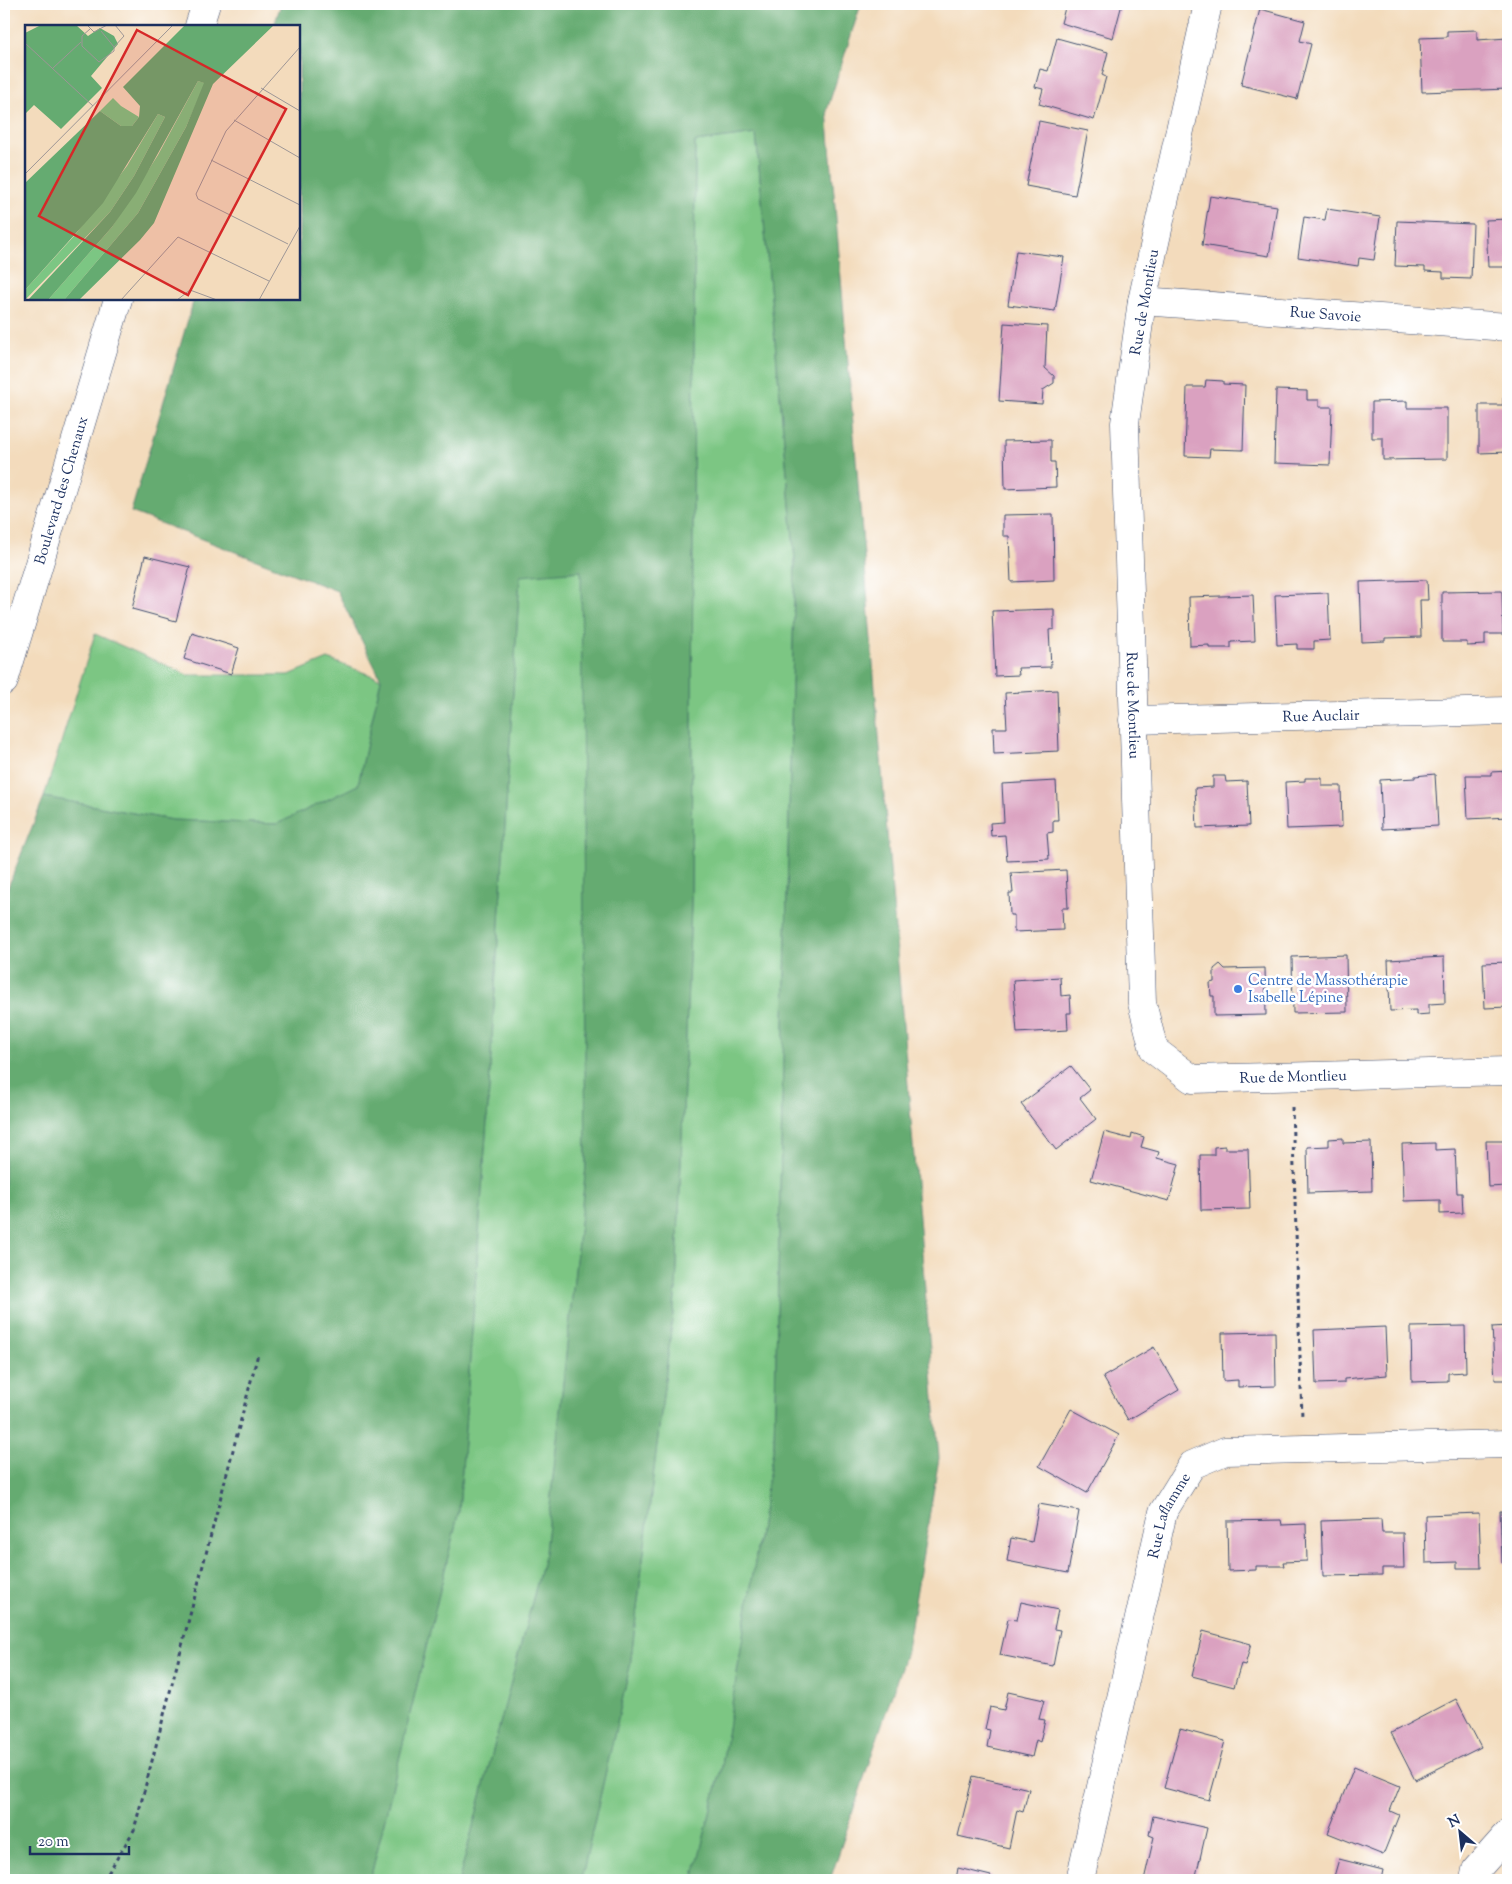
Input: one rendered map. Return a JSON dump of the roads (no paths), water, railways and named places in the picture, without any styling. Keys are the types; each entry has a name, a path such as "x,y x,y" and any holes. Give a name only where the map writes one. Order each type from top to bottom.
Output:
{"street":[{"path":"199,25 206,4"},
{"name":"Rue de Montlieu","path":"1208,4 1142,301 1124,423 1142,1003 1154,1050 1192,1079 1508,1071"},
{"name":"Boulevard des Chenaux","path":"4,681 118,300"},
{"name":"Rue Savoie","path":"1142,301 1508,327"},
{"name":"Rue Auclair","path":"1133,720 1508,711"},
{"name":"Rue Laflamme","path":"1080,1880 1163,1512 1192,1465 1225,1451 1508,1444"},
{"path":"1474,1880 1476,1870 1508,1834"}],"place":[{"name":"Centre de Massothérapie Isabelle Lépine","path":"1238,989"}]}
